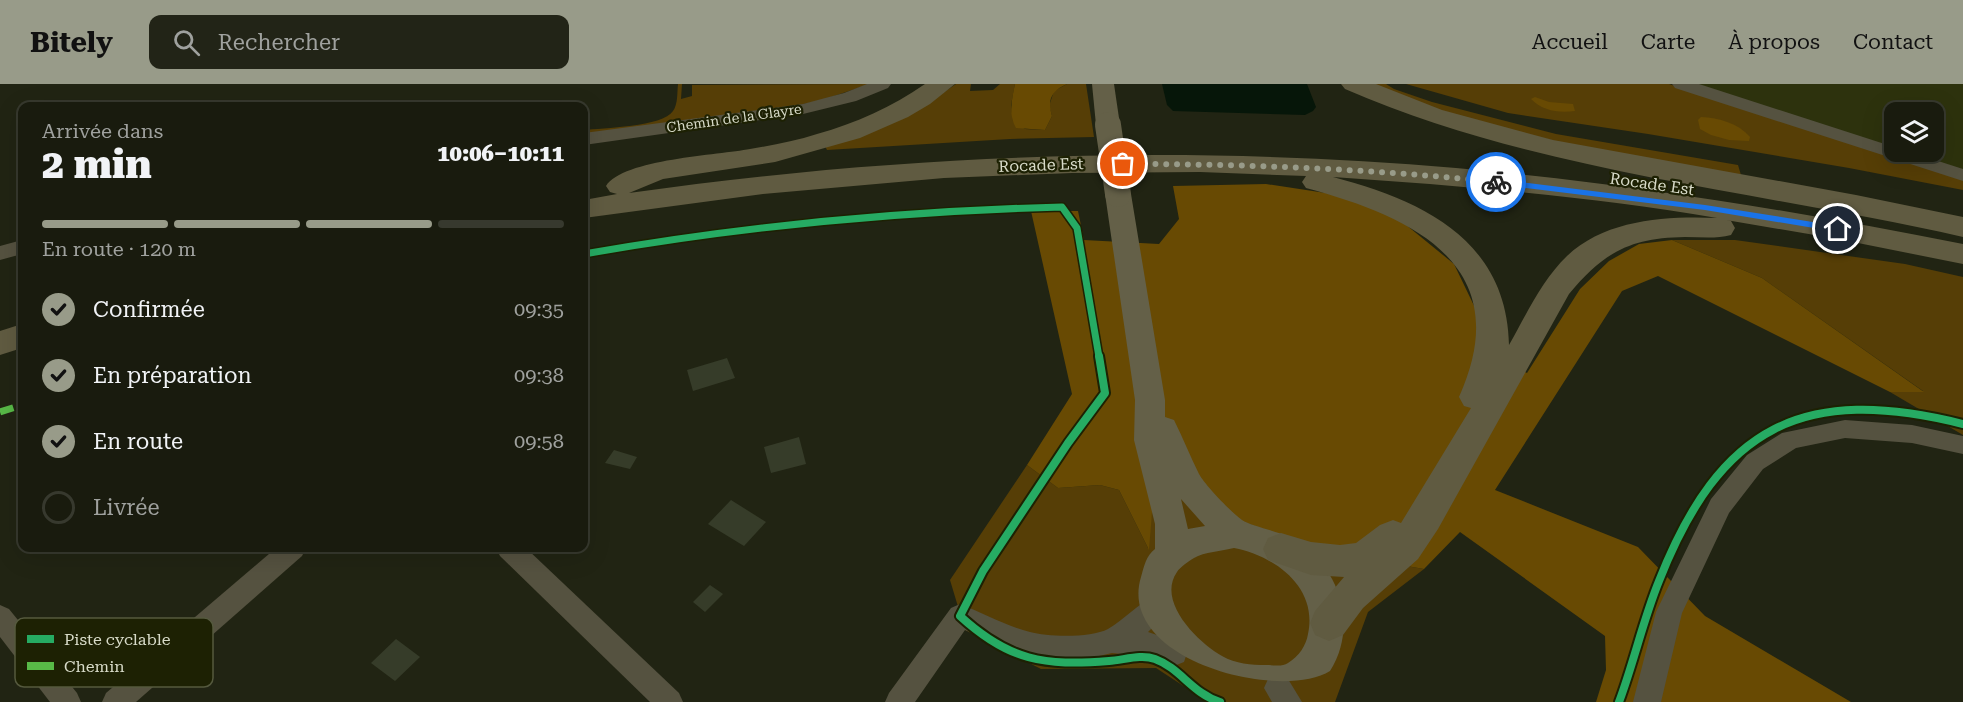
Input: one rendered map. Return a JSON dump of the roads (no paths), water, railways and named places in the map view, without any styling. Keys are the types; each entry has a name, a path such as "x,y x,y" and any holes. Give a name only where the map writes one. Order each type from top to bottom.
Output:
{"highway":[{"path":"620,186 658,172 750,158 830,138 891,115 915,103 942,84"},
{"path":"1354,84 1444,120 1524,143 1857,204 1963,227"},
{"name":"Rocade Est","path":"588,190 758,168 941,153 1146,148 1248,150 1350,154 1492,165 1614,178 1820,210 1963,237"},
{"name":"Rocade Est","path":"588,207 759,184 944,169 1079,164 1190,164 1348,170 1572,189 1803,223 1963,254"},
{"path":"1190,164 1212,174 1316,182 1355,192 1391,205 1423,221 1450,241 1469,262 1482,282 1490,301 1494,326 1486,380 1397,531 1385,545 1371,555 1354,560 1312,560 1281,549"},
{"path":"1329,622 1350,596 1405,548 1425,518 1558,287 1579,262 1602,246 1629,234 1654,228 1718,227 1789,236 1963,265"},
{"path":"0,323 18,317"},
{"path":"0,343 18,337"}],"main road":[{"path":"1103,84 1150,400 1150,440 1171,524 1172,555"},
{"path":"1150,400 1188,485 1234,534"},
{"path":"1234,534 1258,538 1281,549 1300,563 1315,580 1325,601 1329,622 1326,644 1316,663 1283,695 1222,686 1195,673 1174,653 1160,630 1154,609 1154,589 1161,571 1172,555 1190,543 1210,536 1234,534"}],"street":[{"name":"Chemin de la Glayre","path":"588,138 803,109 850,97 882,84"},
{"path":"1681,84 1963,175"},
{"path":"0,253 18,249"},
{"path":"1647,702 1669,612 1720,506 1755,462 1790,440 1845,429 1912,434 1963,445"},
{"path":"213,618 288,552"},
{"path":"513,552 669,702"},
{"path":"1112,641 1144,620 1154,609"},
{"path":"899,702 960,616 1030,645 1082,648 1112,641 1154,645 1174,653"},
{"path":"0,617 15,636"},
{"path":"55,687 67,702"},
{"path":"116,702 133,687"}]}
